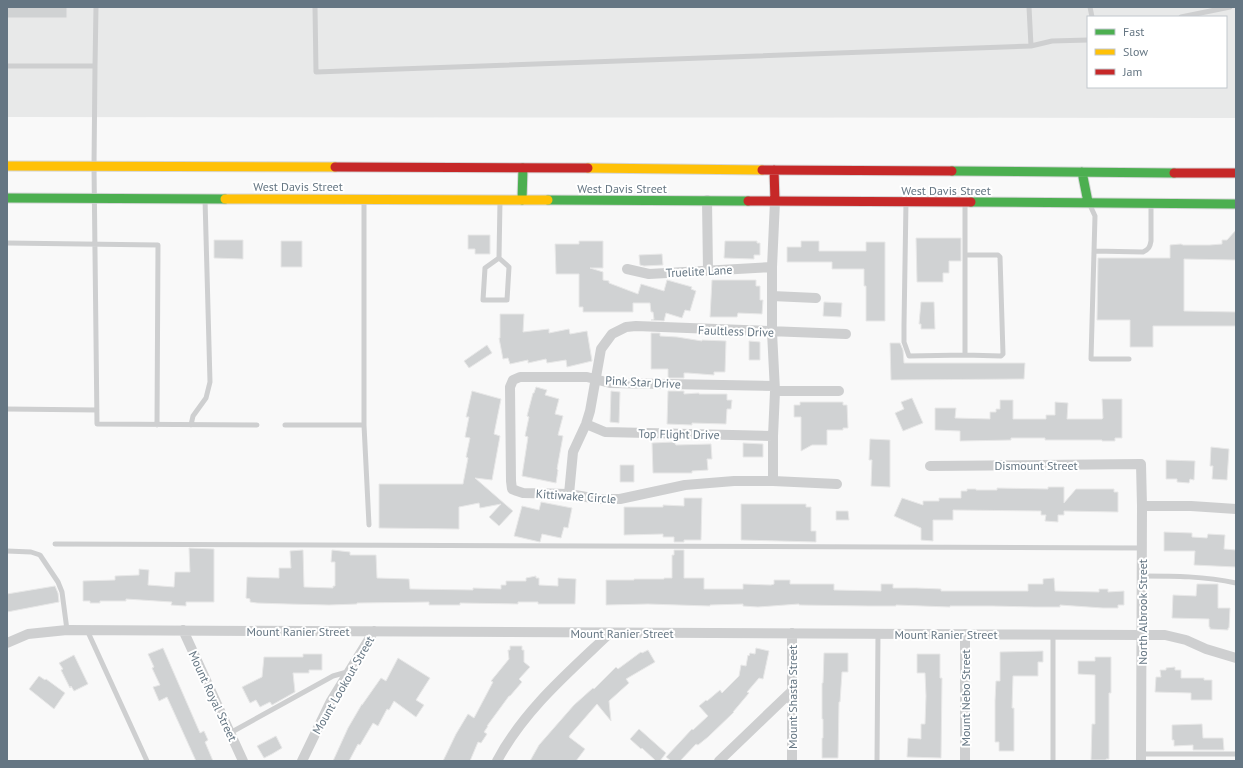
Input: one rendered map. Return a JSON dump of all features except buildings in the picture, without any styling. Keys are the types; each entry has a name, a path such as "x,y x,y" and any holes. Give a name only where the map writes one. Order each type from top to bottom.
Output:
{"main road":[{"name":"West Davis Street","path":"7,166 1236,173"},
{"path":"522,200 523,168"},
{"path":"774,170 775,201"},
{"path":"1082,172 1088,202"},
{"name":"West Davis Street","path":"7,198 364,198 1236,204"}],"street":[{"path":"708,200 708,271"},
{"path":"772,481 774,389 772,267 775,201"},
{"name":"Truelite Lane","path":"627,269 650,274 772,267"},
{"path":"772,296 816,298"},
{"name":"Faultless Drive","path":"596,379 601,350 612,334 626,327 636,326 846,334"},
{"name":"Pink Star Drive","path":"514,380 520,377 587,377 610,383 839,391"},
{"path":"569,494 573,452 586,424 596,379"},
{"name":"Kittiwake Circle","path":"514,380 510,387 511,481 512,488 523,493 569,494 598,499 620,499 685,485 734,481 837,484"},
{"name":"Top Flight Drive","path":"586,424 605,432 772,436"},
{"name":"Dismount Street","path":"930,466 1141,464"},
{"name":"North Albrook Street","path":"1141,464 1141,757"},
{"path":"1142,506 1191,506 1236,509"},
{"name":"Mount Ranier Street","path":"7,643 28,634 67,630 1142,634 1165,635 1186,640 1206,649 1236,658"},
{"name":"Mount Royal Street","path":"183,630 243,761"},
{"name":"Mount Lookout Street","path":"302,761 331,701 374,631"},
{"path":"497,761 520,723 538,703 610,633"},
{"name":"Mount Shasta Street","path":"792,633 792,761"},
{"name":"Mount Nebo Street","path":"965,634 965,761"},
{"path":"719,761 792,691"}],"lane":[{"path":"96,7 94,166 97,424 257,426"},
{"path":"315,7 316,72 1031,46 1052,41 1087,40"},
{"path":"1029,7 1031,46"},
{"path":"1186,16 1230,7"},
{"path":"7,66 95,66"},
{"path":"192,425 193,416 206,398 210,382 205,198"},
{"path":"364,198 364,425 369,525"},
{"path":"499,258 485,268 483,300 507,300 509,267 499,258 500,200"},
{"path":"906,202 904,342 909,356 1001,356 1003,354 1000,257 998,255 965,255"},
{"path":"965,202 965,355"},
{"path":"1088,202 1095,216 1092,359 1129,360"},
{"path":"1094,250 1143,252 1147,250 1152,241 1151,203"},
{"path":"7,243 158,245 157,425"},
{"path":"7,409 97,410"},
{"path":"285,425 364,425"},
{"path":"55,544 1142,548"},
{"path":"7,551 31,552 40,555 58,582 62,592 67,630"},
{"path":"1142,576 1187,576 1215,578 1236,583"},
{"path":"88,630 147,761"},
{"path":"877,761 878,634"},
{"path":"1053,634 1053,761"},
{"path":"230,733 333,676 348,672"},
{"path":"1141,757 1236,754"}],"shaded area":[{"path":"7,7 1236,7 1236,118 7,117"}],"traffic: fast":[{"path":"522,200 523,168"},
{"path":"952,171 1174,173"},
{"path":"1082,172 1088,202"},
{"path":"7,198 225,199"},
{"path":"548,200 748,201"},
{"path":"971,202 1236,204"}],"traffic: slow":[{"path":"7,166 335,167"},
{"path":"588,168 762,170"},
{"path":"225,199 548,200"}],"traffic: jam":[{"path":"335,167 588,168"},
{"path":"762,170 952,171"},
{"path":"774,170 775,201"},
{"path":"1174,173 1236,173"},
{"path":"748,201 971,202"}]}
